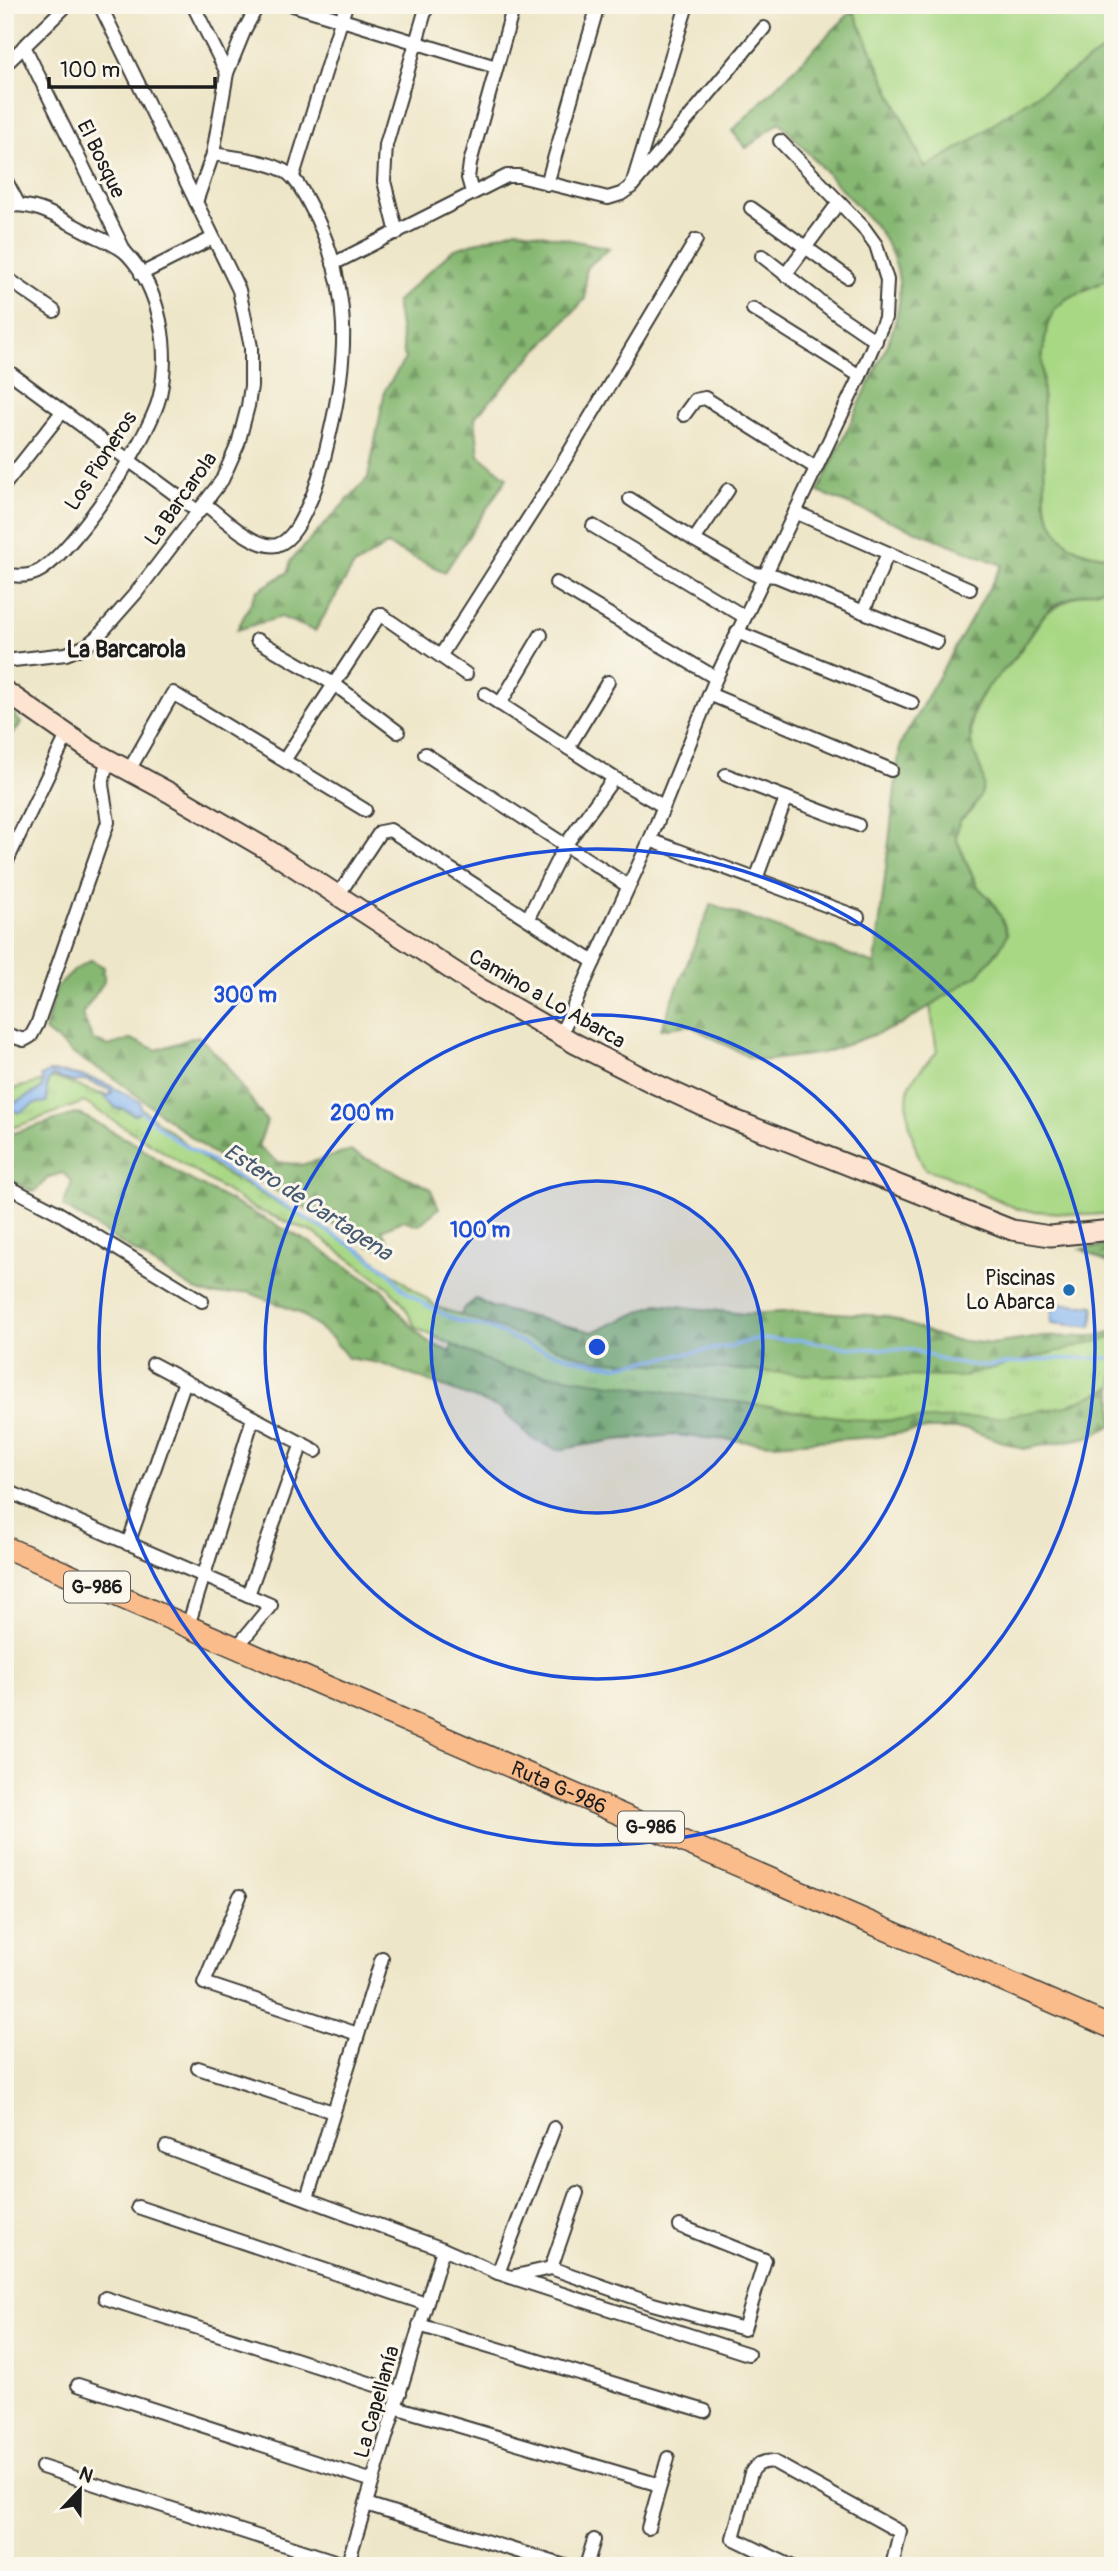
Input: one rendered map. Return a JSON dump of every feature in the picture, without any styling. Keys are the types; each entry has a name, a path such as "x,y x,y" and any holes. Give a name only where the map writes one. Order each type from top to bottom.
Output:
{"main road":[{"name":"Camino a Lo Abarca","path":"8,700 128,772 172,793 339,894 469,981 560,1036 650,1083 727,1117 999,1226 1025,1234 1050,1236 1113,1230"},
{"name":"Ruta G-986","path":"5,1548 1113,2028"}],"street":[{"path":"5,65 67,5"},
{"name":"La Barcarola","path":"5,661 66,654 93,641 136,593 222,480 238,444 248,406 251,366 248,327 242,299 232,272 100,5"},
{"path":"193,5 228,73"},
{"path":"196,202 213,154 228,73 245,29 258,5"},
{"path":"293,5 496,67"},
{"path":"293,176 346,5"},
{"path":"397,233 384,181 386,145 427,5"},
{"path":"472,192 468,183 468,172 514,5"},
{"path":"547,184 598,5"},
{"path":"631,187 687,5"},
{"path":"333,264 507,176 608,198 621,194 631,187 764,28"},
{"name":"El Bosque","path":"24,46 125,252"},
{"path":"560,1036 650,840 716,678 876,341 887,305 884,267 870,236 780,141"},
{"path":"5,369 130,461 254,541 276,545 287,540 303,516 321,472 341,387 344,325 333,264 316,218 293,176 280,167 213,154"},
{"path":"5,179 12,205"},
{"path":"785,275 839,202"},
{"name":"Los Pioneros","path":"5,574 27,576 47,566 68,545 130,461 156,412 164,368 161,324 152,297 141,274 125,252 47,211 12,205"},
{"path":"751,208 847,277"},
{"path":"141,274 213,238"},
{"path":"441,655 549,486 696,240"},
{"path":"762,256 876,341"},
{"path":"5,277 54,311"},
{"path":"753,309 860,376"},
{"path":"684,415 695,400 705,398 816,468"},
{"path":"7,479 62,412"},
{"path":"694,540 727,490"},
{"path":"629,499 754,574 776,576 937,642"},
{"path":"795,512 970,589"},
{"path":"593,526 745,617"},
{"path":"863,612 888,553"},
{"path":"556,583 716,678"},
{"path":"285,759 380,614 466,674"},
{"path":"737,632 912,703"},
{"path":"500,704 541,635"},
{"path":"257,640 334,684 398,732"},
{"path":"568,748 608,682"},
{"path":"128,772 173,693 365,810"},
{"path":"485,694 614,778 663,806"},
{"path":"709,694 891,770"},
{"path":"5,865 67,735"},
{"path":"425,754 628,886"},
{"path":"5,1034 24,1040 31,1036 37,1025 108,822 102,785 107,760"},
{"path":"726,775 858,825"},
{"path":"528,919 564,846 614,778"},
{"path":"756,879 786,798"},
{"path":"339,894 380,832 394,832 594,962"},
{"path":"650,840 858,917"},
{"path":"5,1185 57,1212 202,1301"},
{"path":"153,1364 316,1451"},
{"path":"128,1544 185,1381"},
{"path":"188,1626 253,1418"},
{"path":"248,1595 302,1443"},
{"path":"5,1490 271,1605 237,1647"},
{"path":"240,1896 205,1983 358,2034"},
{"path":"307,2198 382,1958"},
{"path":"198,2068 333,2112"},
{"path":"504,2275 554,2127"},
{"path":"166,2147 443,2249 504,2275 742,2352 744,2329 765,2260 680,2226"},
{"path":"551,2268 577,2193"},
{"path":"138,2207 426,2304"},
{"name":"La Capellanía","path":"347,2566 443,2249"},
{"path":"504,2275 551,2268 653,2304 744,2329"},
{"path":"105,2298 400,2393"},
{"path":"419,2325 705,2412"},
{"path":"78,2385 373,2481"},
{"path":"396,2407 660,2485"},
{"path":"648,2528 668,2458"},
{"path":"791,2566 733,2538 751,2473 756,2466 765,2462 774,2462 900,2532 892,2566"},
{"path":"42,2467 347,2566"},
{"path":"366,2504 565,2566"},
{"path":"586,2566 594,2540"}],"green space":[{"path":"842,5 1113,5 1113,44 971,141 925,168 853,10"},
{"path":"853,10 925,168 971,141 1113,44 1113,277 1066,299 1054,310 1047,326 1042,359 1045,503 1049,516 1068,544 1087,553 1113,557 1113,587 1067,599 1044,615 1017,655 984,692 972,715 970,732 983,780 982,792 975,805 959,821 956,838 978,887 992,901 1008,934 1000,948 978,975 901,1025 823,1053 762,1061 747,1056 689,1025 661,1029 711,904 875,964 900,745 1002,565 818,492 892,332 900,292 897,271 890,250 877,228 780,122 746,148 732,131"},
{"path":"517,229 610,248 586,268 585,299 475,417 479,455 507,478 445,572 387,545 353,567 315,631 281,617 237,630 257,591 288,572 291,560 368,478 385,390 405,359 396,302 453,250"},
{"path":"1113,277 1113,557 1087,552 1068,544 1049,517 1045,503 1042,359 1047,326 1054,310 1066,299"},
{"path":"1113,587 1113,1213 1089,1215 1020,1210 945,1175 925,1169 911,1129 907,1107 909,1087 914,1077 937,1052 930,1005 978,975 1000,948 992,901 978,887 956,838 959,821 973,809 977,761 971,744 972,716 988,684 1015,658 1045,614 1074,597"},
{"path":"5,704 21,723 5,745"},
{"path":"91,960 104,967 104,982 82,1014 93,1040 108,1046 131,1039 157,1050 198,1036 224,1062 267,1122 258,1146 278,1162 301,1165 350,1151 430,1188 439,1208 419,1225 403,1220 382,1230 392,1250 369,1246 208,1150 114,1078 76,1056 45,1031 56,988 75,970"},
{"path":"55,1078 142,1109 216,1168 364,1252 437,1307 592,1360 815,1375 959,1377 1113,1337 1113,1387 1067,1406 1000,1417 867,1421 503,1368 416,1328 402,1302 387,1286 314,1233 255,1209 84,1102 15,1127 5,1127 5,1091"},
{"path":"78,1113 136,1144 179,1174 309,1242 383,1290 403,1317 426,1341 450,1352 463,1309 476,1299 491,1307 593,1332 658,1304 745,1314 802,1311 886,1316 947,1339 991,1344 1042,1337 1097,1336 1113,1331 1113,1425 1089,1437 1023,1449 967,1429 928,1429 876,1437 772,1444 675,1435 615,1440 557,1450 534,1440 500,1408 379,1363 348,1358 332,1338 298,1312 248,1292 211,1295 195,1290 63,1206 72,1182 63,1173 49,1177 34,1192 5,1178 5,1132 14,1133"},
{"path":"1113,1245 1113,1266 1081,1249"}],"water":[{"path":"49,1072 75,1074 107,1084 140,1102 141,1111 135,1115 124,1109 117,1109 102,1094 110,1095 112,1091 87,1080 74,1082 52,1076 47,1083 47,1102 34,1104 19,1113 5,1107 5,1099 13,1104 41,1089 41,1076"},
{"path":"1053,1303 1094,1306 1092,1327 1051,1323"}],"waterway":[{"name":"Estero de Cartagena","path":"137,1108 173,1138 359,1250 390,1273 402,1289 429,1307 458,1321 490,1328 532,1347 585,1361 616,1366 732,1346 755,1339 801,1340 851,1348 913,1350 954,1363 985,1366 1050,1359 1113,1358"}],"place":[{"name":"Piscinas Lo Abarca","path":"1069,1290"}],"district":[{"name":"La Barcarola","path":"126,649"}]}
